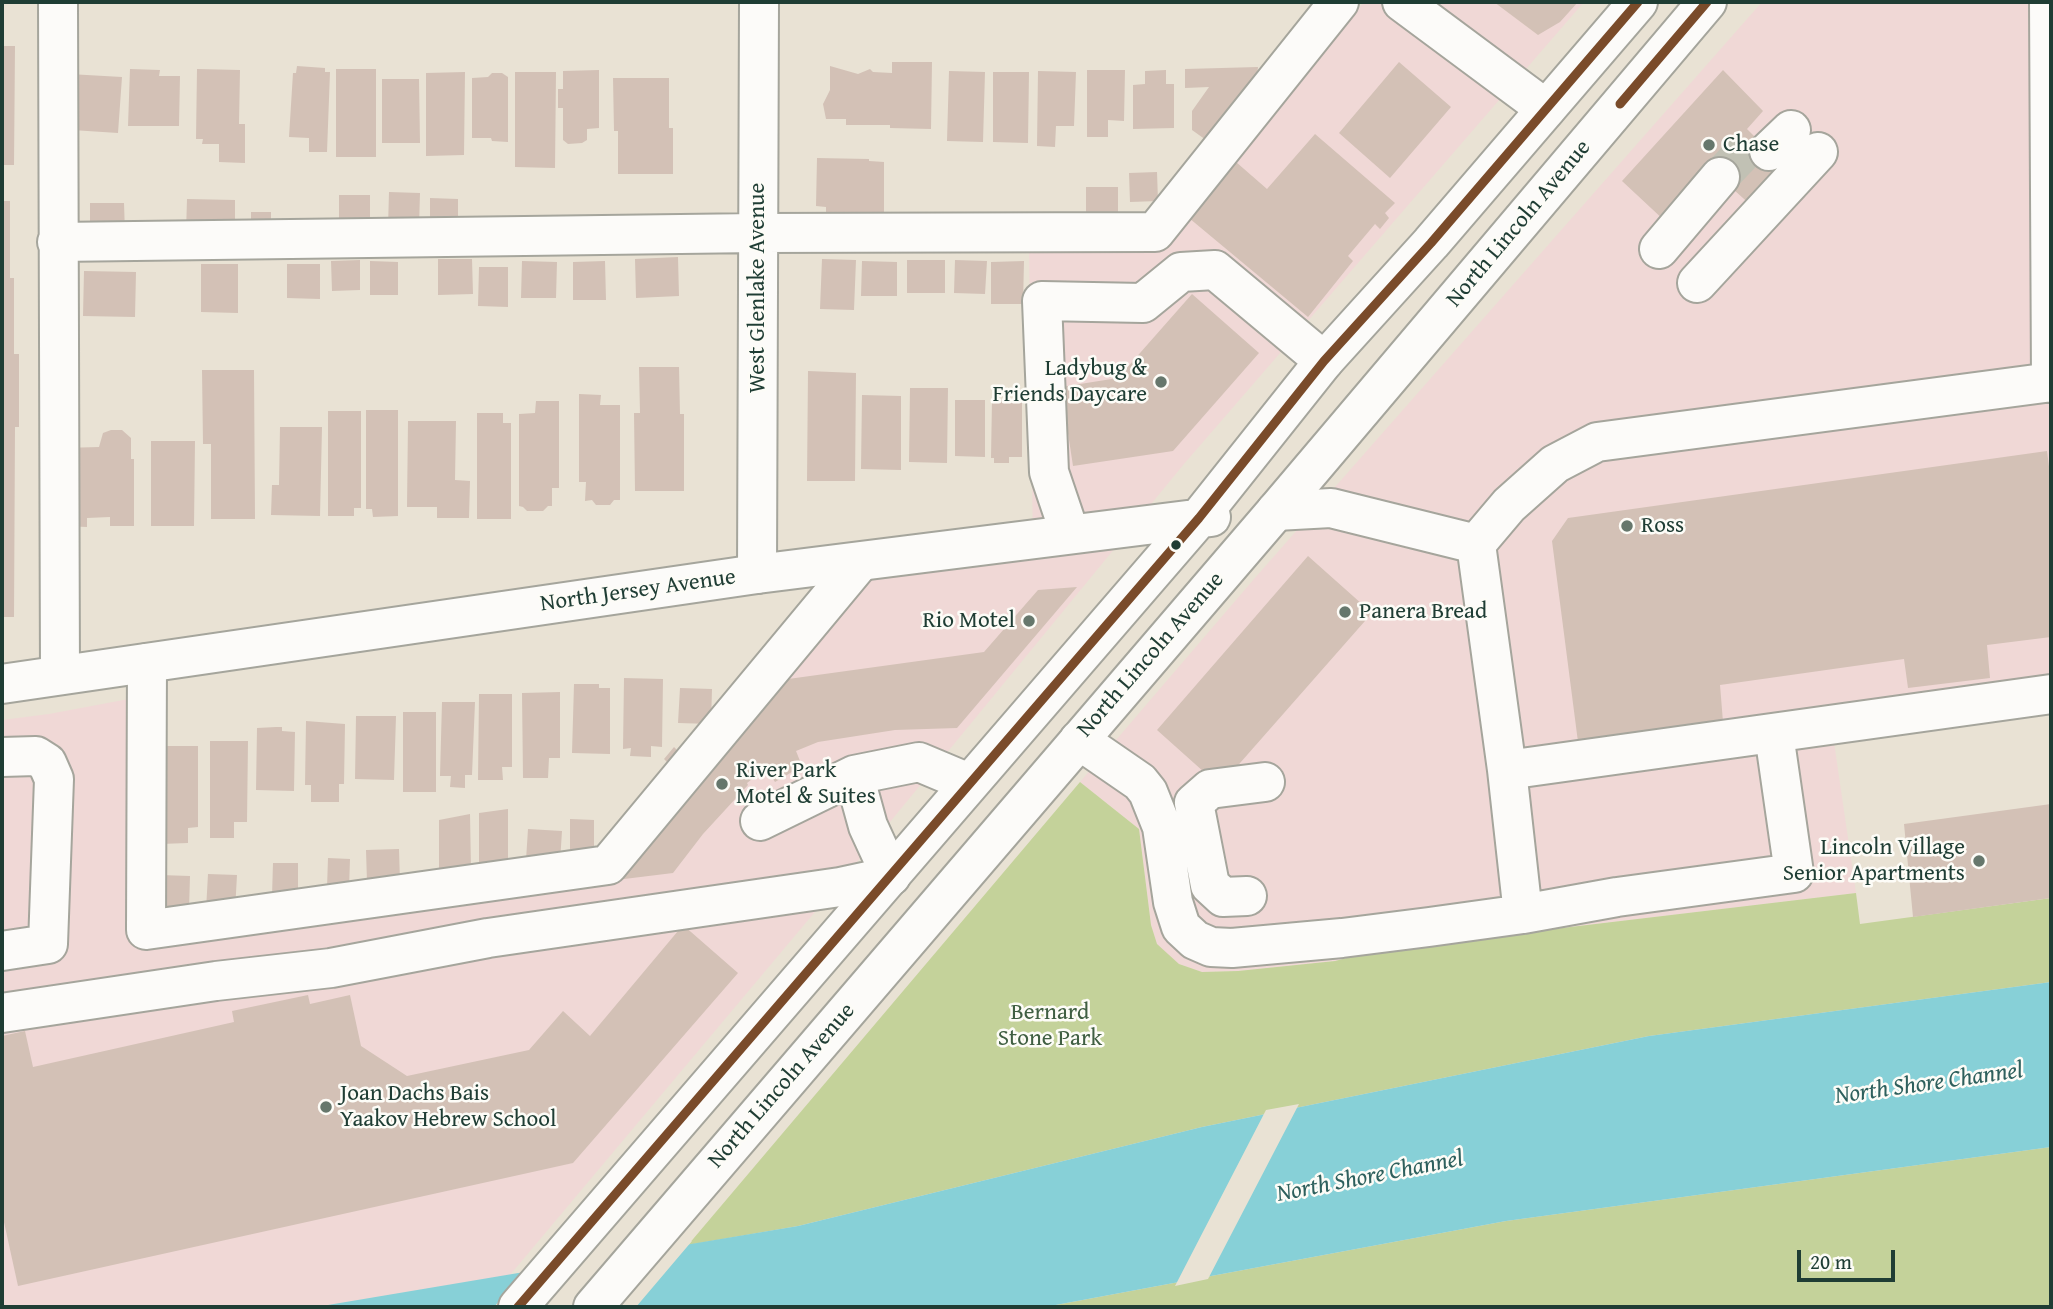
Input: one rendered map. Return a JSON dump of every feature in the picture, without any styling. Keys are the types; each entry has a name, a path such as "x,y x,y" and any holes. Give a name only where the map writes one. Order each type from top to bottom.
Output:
{"main road":[{"path":"58,2 60,676"},
{"name":"West Glenlake Avenue","path":"757,574 759,2"},
{"path":"57,242 758,233 1155,232 1339,2"},
{"path":"1402,2 1546,109"},
{"path":"518,1307 1199,518 1324,361 1431,243 1638,2"},
{"name":"North Lincoln Avenue","path":"593,1307 1276,511 1707,2"},
{"path":"1524,914 1476,544 1509,505 1555,464 1597,442 2051,383 2049,2"},
{"path":"1734,190 1678,266 1786,142"},
{"path":"1070,534 1049,472 1042,301 1143,303 1181,272 1215,270 1324,361"},
{"name":"North Jersey Avenue","path":"2,684 757,574 1199,518 1331,508 1476,544"},
{"path":"147,663 146,930 608,864 859,563"},
{"path":"1507,770 2051,694"},
{"path":"1079,740 1140,782 1148,792 1162,827 1173,902 1181,927 1195,940 1211,947 1255,947 1524,914 1617,897 1794,873 1774,734"},
{"path":"2,757 36,756 47,763 54,779 48,944 2,951"},
{"path":"760,821 854,775 919,762 969,783"},
{"path":"854,775 868,826 891,876"},
{"path":"1247,896 1223,897 1210,885 1194,803 1210,789 1265,782"},
{"path":"2,1013 216,981 331,968 488,938 821,890 891,876"}],"shaded area":[{"name":"Joan Dachs Bais Yaakov Hebrew School","path":"1364,2 1584,2 1184,464 867,850 510,1275 316,1307 2,1307 2,720 134,698 131,939 605,875 857,573 1033,551 1029,246 1187,215"},
{"path":"1762,2 2051,2 2051,680 1829,708 1856,893 1377,950 1335,961 1202,972 1179,964 1157,945 1151,925 1139,829 1080,782 1254,579"}],"green space":[{"name":"Bernard Stone Park","path":"1080,782 1139,829 1151,925 1157,944 1179,964 1202,972 1335,961 1377,950 1856,893 1860,924 2051,898 2051,982 1649,1036 1202,1127 798,1226 688,1245"},
{"path":"2051,1147 2051,1307 1045,1307 1506,1221"}],"water":[{"name":"North Shore Channel","path":"2051,982 2051,1147 1506,1221 1045,1307 316,1307 798,1226 1202,1127 1649,1036"}],"pier":[{"path":"1299,1104 1208,1279 1175,1286 1266,1110"},
{"path":"692,1241 636,1307 494,1307 527,1268"}],"building":[{"path":"1494,2 1578,2 1560,22 1538,35"},
{"path":"2,46 15,46 14,165 2,165"},
{"path":"892,62 932,62 931,129 846,125 846,119 826,119 823,104 830,90 830,66 858,74 870,69 873,72 892,73"},
{"path":"1399,62 1451,107 1390,178 1339,133"},
{"path":"297,66 325,68 325,72 330,72 327,152 309,152 309,138 289,137 293,73 296,73"},
{"path":"1258,67 1256,86 1206,140 1192,130 1192,111 1209,87 1185,88 1185,69"},
{"path":"130,69 160,70 159,76 180,76 179,126 128,126"},
{"path":"197,69 240,70 239,124 245,124 245,163 219,162 219,144 202,144 203,139 196,139"},
{"path":"336,69 376,69 376,157 336,157"},
{"path":"599,70 599,128 587,129 587,140 582,143 568,144 563,140 563,108 558,108 558,89 563,89 563,71"},
{"path":"1087,70 1125,70 1124,121 1108,120 1108,137 1087,137"},
{"path":"1166,70 1166,84 1174,84 1174,128 1133,129 1133,85 1145,84 1145,71"},
{"name":"Chase","path":"1723,70 1763,111 1747,129 1783,165 1763,216 1714,172 1666,222 1622,181"},
{"path":"949,71 985,72 983,142 947,141"},
{"path":"1038,71 1076,72 1074,126 1056,126 1055,147 1037,146"},
{"path":"465,72 464,155 426,156 426,73"},
{"path":"515,72 556,72 555,168 515,167"},
{"path":"993,72 1029,72 1028,143 993,142"},
{"path":"492,73 502,73 508,77 508,142 472,138 472,78 488,77"},
{"path":"69,74 122,77 118,133 72,130"},
{"path":"613,78 669,78 673,174 618,174 618,131 614,131"},
{"path":"382,79 419,79 420,143 382,143"},
{"path":"1315,134 1395,203 1385,213 1389,218 1380,229 1375,224 1348,256 1353,261 1308,317 1189,218 1236,162 1267,189"},
{"path":"817,158 869,159 884,162 884,223 826,223 826,207 816,206"},
{"path":"1157,172 1158,201 1130,202 1129,173"},
{"path":"1086,187 1118,187 1118,221 1086,220"},
{"path":"389,192 420,193 419,227 388,227"},
{"path":"339,195 370,195 370,230 339,229"},
{"path":"430,198 458,199 458,229 430,229"},
{"path":"187,199 235,200 235,233 186,233"},
{"path":"2,201 10,201 14,354 19,354 19,427 15,427 14,617 2,617"},
{"path":"90,203 124,203 125,233 90,234"},
{"path":"251,212 271,212 271,226 251,227"},
{"path":"678,257 679,296 636,298 635,259"},
{"path":"438,259 472,259 473,294 438,295"},
{"path":"822,259 856,260 854,310 820,309"},
{"path":"360,260 360,290 332,291 331,261"},
{"path":"907,260 945,260 945,293 907,293"},
{"path":"955,260 987,261 985,294 954,293"},
{"path":"370,261 398,262 398,295 370,295"},
{"path":"522,261 557,262 556,298 521,298"},
{"path":"605,261 606,300 573,300 573,262"},
{"path":"862,261 897,262 897,296 861,296"},
{"path":"1024,261 1023,304 991,304 991,262"},
{"path":"201,264 238,264 238,313 201,312"},
{"path":"287,264 320,264 320,299 287,298"},
{"path":"479,267 508,267 508,307 478,306"},
{"path":"84,271 136,272 135,317 83,316"},
{"name":"Ladybug & Friends Daycare","path":"1192,294 1259,353 1173,451 1073,466 1061,387 1118,378"},
{"path":"639,367 679,367 680,414 684,414 684,491 635,491 634,413 640,413"},
{"path":"202,370 254,370 255,519 211,519 211,444 203,444"},
{"path":"808,371 856,373 855,481 807,481"},
{"path":"910,388 948,388 947,463 909,462"},
{"path":"579,394 601,395 600,405 620,405 620,500 614,500 610,505 596,505 592,500 585,501 586,482 579,482"},
{"path":"862,395 901,396 901,470 861,469"},
{"path":"955,400 985,400 985,457 955,456"},
{"path":"992,400 1022,400 1022,457 1009,457 1009,463 994,463 994,458 991,458"},
{"path":"536,401 559,401 559,488 552,488 552,506 543,511 527,511 519,506 519,414 535,413"},
{"path":"366,410 398,410 398,516 373,517 372,509 366,509"},
{"path":"328,411 361,411 361,508 354,508 354,516 328,516"},
{"path":"477,413 503,413 503,423 511,423 511,519 477,519"},
{"path":"408,421 456,421 455,480 470,481 469,518 437,518 437,507 407,507"},
{"path":"280,427 322,427 320,516 271,515 272,485 279,485"},
{"path":"122,430 131,438 131,459 134,459 134,526 110,526 110,517 87,518 87,527 63,526 63,448 99,447 103,433"},
{"path":"151,441 195,441 194,526 151,526"},
{"path":"2047,451 2051,482 2051,637 1987,645 1990,678 1908,688 1904,659 1720,685 1723,722 1578,742 1552,541 1568,518"},
{"path":"1308,556 1372,613 1233,771 1204,772 1157,730"},
{"path":"1077,587 957,728 895,730 818,742 796,751 802,766 775,782 766,768 747,783 673,873 616,880 781,680 984,652 1038,590"},
{"path":"624,678 663,679 662,747 651,746 651,757 630,756 631,748 623,749"},
{"path":"574,684 599,684 599,688 610,688 610,754 572,753"},
{"path":"680,688 712,689 711,724 678,723"},
{"path":"560,692 560,758 549,758 548,778 523,778 522,693"},
{"path":"479,694 512,694 512,767 502,767 503,780 478,780"},
{"path":"442,702 475,702 472,775 465,775 465,788 450,787 451,776 440,776"},
{"path":"403,712 436,712 436,792 403,792"},
{"path":"356,716 396,716 394,780 355,779"},
{"path":"306,721 345,724 344,784 339,784 339,802 311,802 311,785 305,785"},
{"path":"282,727 282,731 295,732 294,791 256,790 257,728"},
{"path":"210,741 248,741 247,822 234,822 234,838 210,838"},
{"path":"161,746 198,746 198,827 188,828 188,843 160,844"},
{"path":"674,747 681,754 671,766 664,759"},
{"name":"Lincoln Village Senior Apartments","path":"2051,804 2051,898 1913,917 1904,824"},
{"path":"508,809 508,865 479,870 479,813"},
{"path":"470,814 471,871 439,875 439,820"},
{"path":"570,819 594,820 594,854 570,855"},
{"path":"528,829 562,831 560,862 526,860"},
{"path":"399,849 400,882 367,882 366,850"},
{"path":"328,858 350,859 349,889 327,888"},
{"path":"273,863 298,863 298,896 272,896"},
{"path":"208,874 237,875 235,911 206,910"},
{"path":"160,875 190,876 189,910 159,909"},
{"path":"683,925 738,973 573,1163 18,1286 2,1213 2,1036 25,1031 33,1067 234,1022 232,1011 308,995 310,1004 350,995 361,1046 407,1076 529,1050 563,1011 590,1036"}],"tunnel":[{"path":"1720,177 1756,139"}],"transit line":[{"path":"518,1307 1199,518 1324,361 1431,243 1638,2"},
{"path":"1620,104 1707,2"}],"place":[{"name":"Chase","path":"1709,145"},
{"name":"Ladybug & Friends Daycare","path":"1161,382"},
{"name":"Ross","path":"1627,526"},
{"name":"Panera Bread","path":"1345,612"},
{"name":"Rio Motel","path":"1029,621"},
{"name":"River Park Motel & Suites","path":"722,784"},
{"name":"Lincoln Village Senior Apartments","path":"1979,861"},
{"name":"Joan Dachs Bais Yaakov Hebrew School","path":"326,1107"}]}
